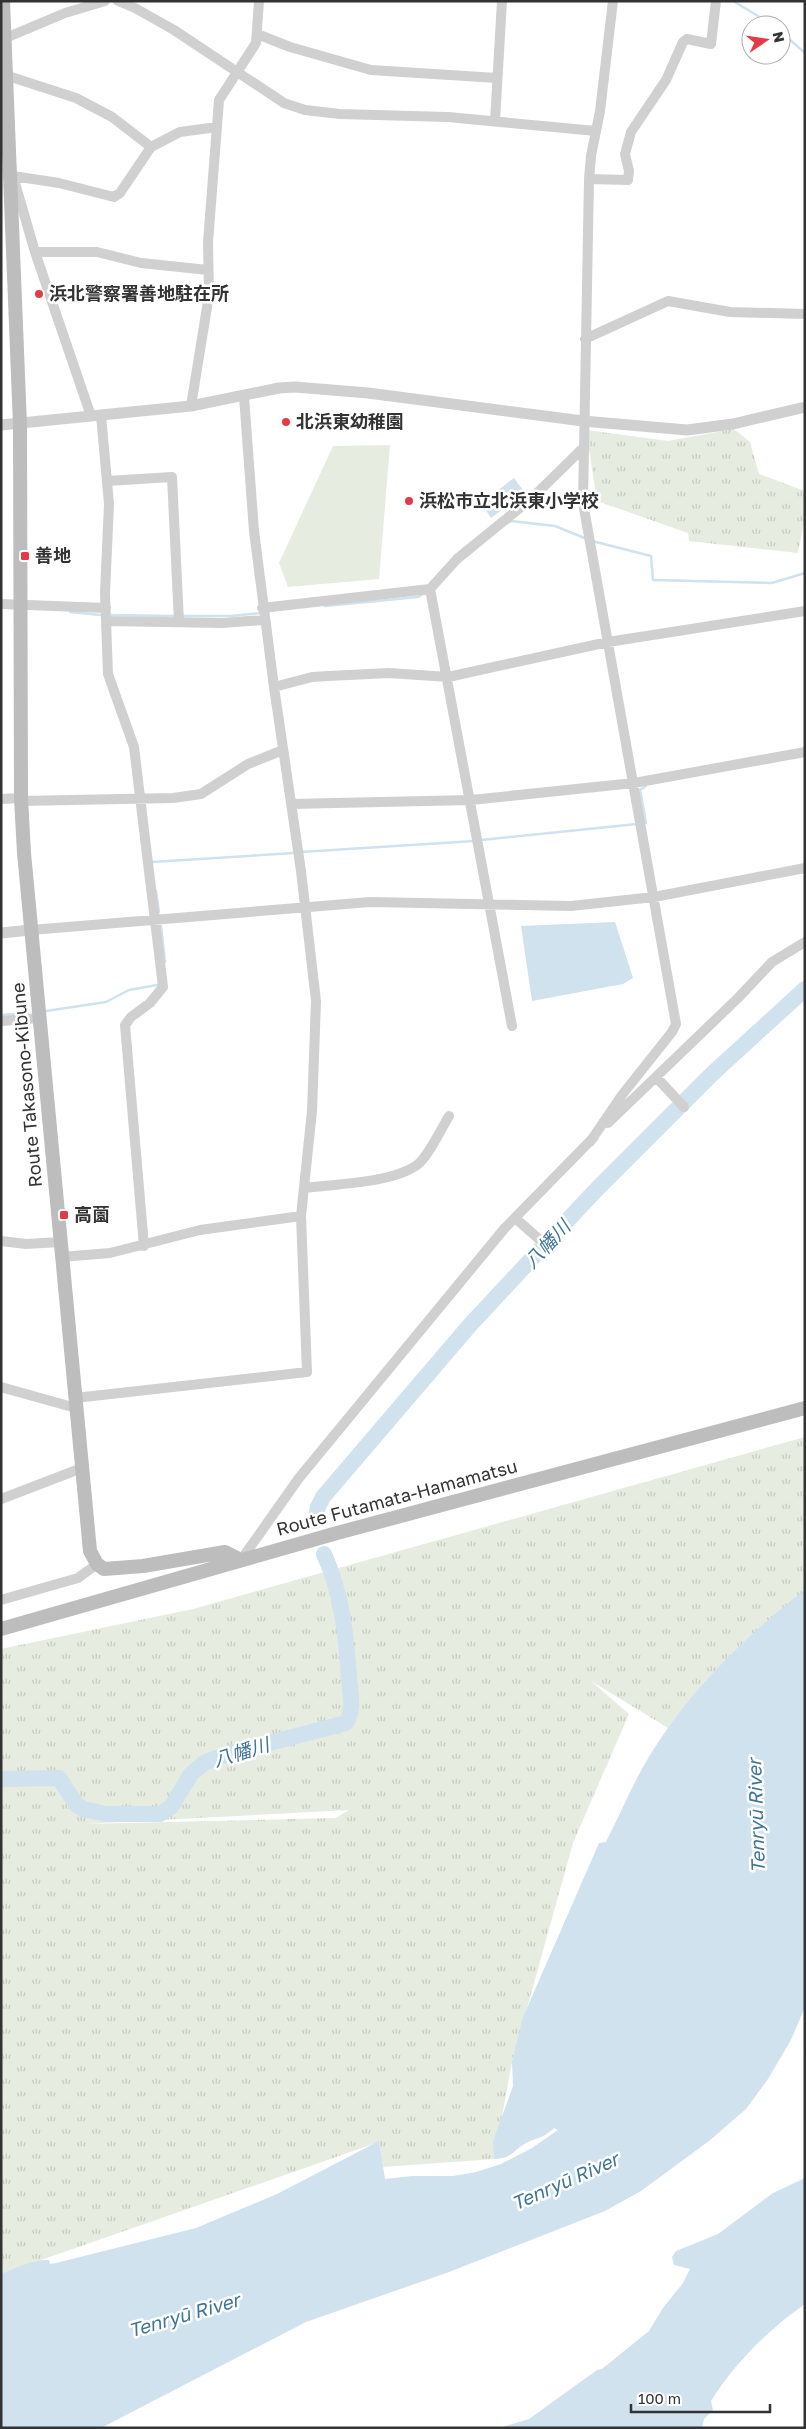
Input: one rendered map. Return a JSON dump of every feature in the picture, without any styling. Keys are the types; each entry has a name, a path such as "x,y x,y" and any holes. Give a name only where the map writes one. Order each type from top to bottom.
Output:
{"main road":[{"name":"Route Takasono-Kibune","path":"2,1 5,75 3,150 7,241 20,425 21,800 61,1258 90,1551 97,1564"},
{"name":"Route Futamata-Hamamatsu","path":"1,1629 241,1560 805,1408"},
{"path":"97,1564 104,1568 115,1569 225,1552 241,1560"}],"street":[{"path":"3,40 65,13 105,1"},
{"path":"118,1 135,8 174,30 236,73 284,103 305,110 340,114 495,121 596,131"},
{"path":"191,406 209,295 208,242 219,100 256,43 259,1"},
{"path":"495,121 502,1"},
{"path":"590,1142 622,1094 672,1032 676,1024 582,503 589,180 600,111 613,1"},
{"path":"589,180 628,180 629,173 625,154 631,132 666,80 683,42 688,39 711,44 716,1"},
{"path":"257,34 290,47 371,70 497,78"},
{"path":"5,75 76,98 112,117 151,147"},
{"path":"13,176 59,183 114,197 120,193 151,147 180,132 217,127"},
{"path":"3,150 13,176 35,252 96,416 109,504 106,608 108,674 134,747 142,799 163,987 150,1003 131,1017 125,1025 144,1246"},
{"path":"35,252 97,252 141,263 208,270"},
{"path":"585,339 668,301 730,312 805,314"},
{"path":"1,425 20,425 191,406 244,397 279,388 322,388 583,421 687,430 732,424 805,407"},
{"path":"1,1387 76,1403 307,1372 301,1216 312,1111 316,1001 306,909 263,614 244,397"},
{"path":"106,621 263,614 430,589 457,559 532,498 582,449"},
{"path":"106,481 172,477 179,618"},
{"path":"430,589 512,1026"},
{"path":"1,604 106,608"},
{"path":"274,687 312,677 328,676 389,673 448,677 608,642 805,611"},
{"path":"1,799 142,799 201,794 248,764 283,750"},
{"path":"291,804 471,800 634,783 805,752"},
{"path":"1,933 306,909 370,902 571,906 654,897 805,868"},
{"path":"241,1560 299,1478 515,1218 772,962 805,942"},
{"path":"1,1021 40,1018"},
{"path":"656,1077 684,1107"},
{"path":"304,1188 350,1182 368,1182 396,1175 417,1165 449,1116"},
{"path":"61,1258 110,1253 144,1246 200,1230 301,1216"},
{"path":"515,1218 548,1247"},
{"path":"1,1241 26,1244 60,1242"},
{"path":"1,1499 82,1468"},
{"path":"1,1600 78,1578 97,1564"}],"green space":[{"path":"734,429 750,442 759,474 805,491 805,517 798,553 689,541 688,533 597,501 586,430 668,441"},
{"path":"390,445 379,579 288,587 279,563 333,446"},
{"path":"805,1437 805,1596 736,1650 668,1728 591,1681 629,1714 573,1843 512,2062 494,2159 383,2167 379,2142 1,2274 1,1649 193,1609","holes":["349,1810 336,1818 83,1824"]}],"water":[{"path":"514,478 525,493 491,518 481,503"},
{"path":"615,922 633,978 623,984 532,1001 521,926"},
{"name":"Tenryū River","path":"805,1590 805,2007 791,2040 768,2079 746,2109 709,2141 641,2191 605,2211 449,2272 306,2322 101,2428 1,2428 1,2274 37,2261 49,2260 50,2264 56,2263 196,2228 277,2194 379,2141 385,2179 412,2176 453,2176 476,2172 501,2164 532,2148 558,2130 554,2128 543,2136 526,2143 509,2156 494,2159 493,2141 513,2086 512,2062 523,2017 599,1843 606,1842 648,1758 687,1703 723,1662"},
{"path":"805,2178 805,2304 778,2324 730,2374 711,2401 713,2410 704,2419 702,2428 499,2428 529,2419 597,2370 602,2369 649,2331 663,2308 683,2283 690,2269 674,2265 672,2257 676,2251 718,2234 773,2193"}],"waterway":[{"path":"733,1 756,15"},
{"path":"791,41 805,53"},
{"path":"508,523 511,521 555,526 587,539"},
{"path":"592,541 651,556 653,580 772,583 805,573"},
{"path":"325,606 418,597 423,594"},
{"path":"70,612 101,615"},
{"path":"180,616 231,616 262,613"},
{"path":"109,615 175,616"},
{"path":"646,786 640,790 646,823"},
{"path":"481,840 637,824"},
{"path":"301,852 474,841"},
{"path":"152,863 294,853"},
{"path":"156,891 159,912"},
{"path":"161,926 165,962"},
{"path":"46,1011 106,1002 129,990 157,985"},
{"name":"八幡川","path":"315,1521 318,1507 323,1497 470,1325 594,1192 713,1073 805,989"},
{"path":"1,1015 28,1013"},
{"name":"八幡川","path":"1,1779 59,1778 76,1804 83,1809 106,1814 160,1814 171,1807 191,1774 204,1763 227,1754 346,1723 349,1717 351,1701 345,1630 335,1584 324,1554"}],"place":[{"name":"浜北警察署善地駐在所","path":"39,294"},
{"name":"北浜東幼稚園","path":"286,422"},
{"name":"浜松市立北浜東小学校","path":"409,501"},
{"name":"善地","path":"25,556"},
{"name":"高薗","path":"64,1215"}]}
